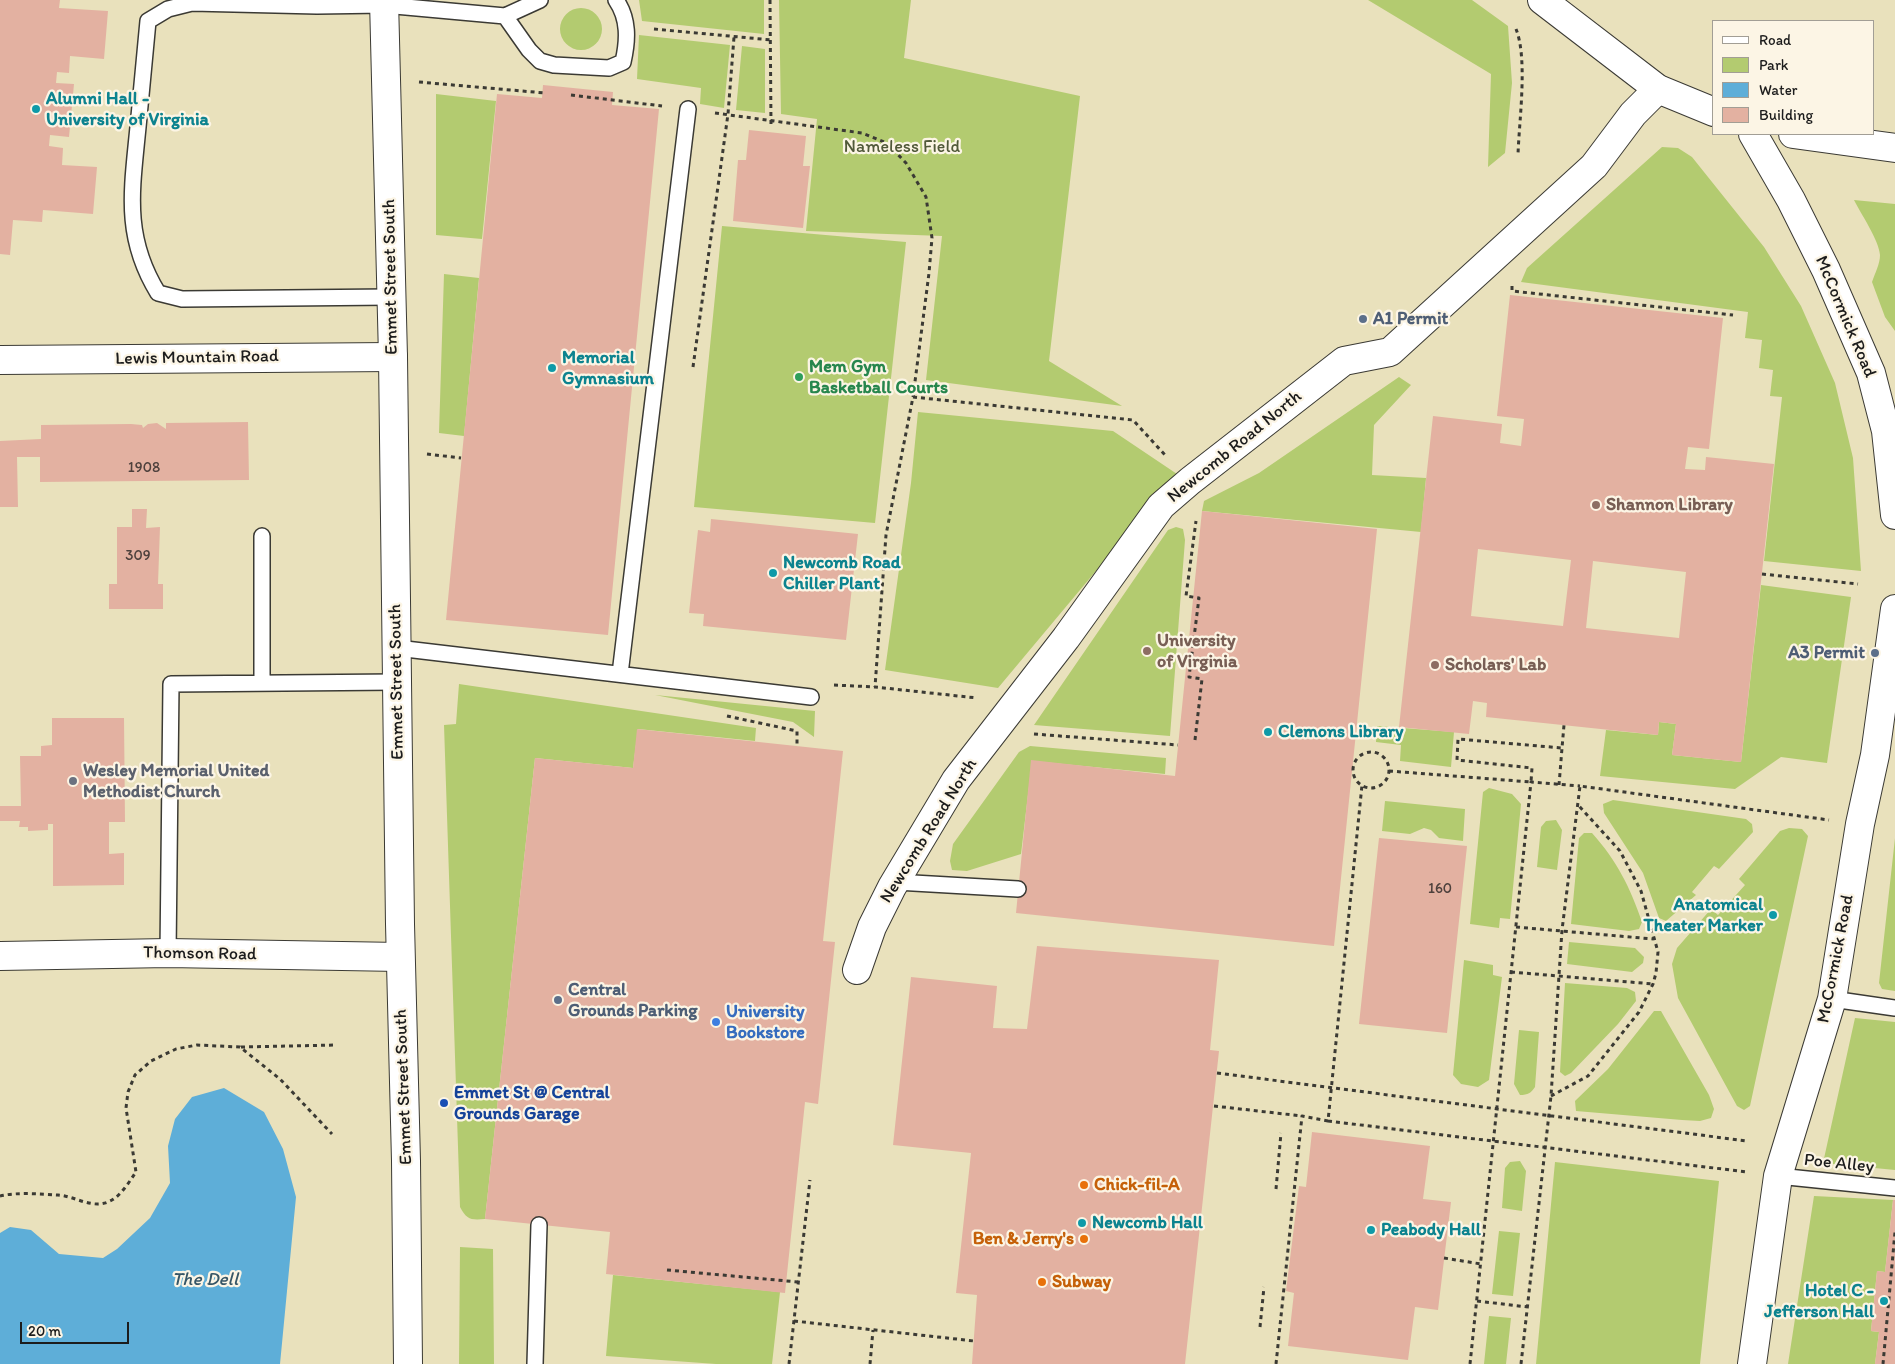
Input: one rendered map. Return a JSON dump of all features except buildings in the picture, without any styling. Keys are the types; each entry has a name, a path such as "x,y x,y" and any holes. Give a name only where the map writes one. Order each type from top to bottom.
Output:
{"street":[{"path":"1542,0 1658,89 1712,111"},
{"name":"Emmet Street South","path":"384,3 392,297 400,957 406,1161 408,1364"},
{"name":"Newcomb Road North","path":"857,970 872,927 956,780 1066,638 1161,506 1190,481 1344,361 1390,352 1594,166 1633,114 1658,89"},
{"name":"McCormick Road","path":"1754,135 1792,200 1822,261 1871,373 1886,431 1895,515"},
{"path":"1800,135 1895,148"},
{"name":"Lewis Mountain Road","path":"0,360 393,357"},
{"path":"1871,373 1895,392"},
{"name":"McCormick Road","path":"1752,1364 1778,1176 1832,999 1860,824 1875,755 1895,609"},
{"name":"Thomson Road","path":"0,956 168,953 400,957"}],"lane":[{"path":"392,297 182,299 158,292 146,272 137,244 131,202 148,21 168,9 192,3 317,6 384,3 505,16 540,0"},
{"path":"505,16 529,50 540,61 554,65 609,68 623,62 627,43 624,12 616,0"},
{"path":"620,674 688,109"},
{"path":"262,536 262,683"},
{"path":"397,648 811,697"},
{"path":"168,953 171,684 397,682"},
{"path":"896,882 1018,889"},
{"path":"1832,999 1895,1008"},
{"name":"Poe Alley","path":"1778,1176 1895,1188"},
{"path":"536,1364 539,1225"}],"path":[{"path":"770,0 771,126"},
{"path":"626,26 771,40"},
{"path":"1516,29 1519,38 1521,76 1518,156"},
{"path":"693,367 728,114 734,37"},
{"path":"386,80 551,93"},
{"path":"569,95 728,114 862,133 886,143 906,163 926,196 931,247 913,397 886,535 875,687"},
{"path":"1512,280 1512,292 1733,315"},
{"path":"913,397 1133,420 1165,455"},
{"path":"1195,740 1202,679 1189,677 1199,598 1186,596 1197,512"},
{"path":"1762,574 1858,584"},
{"path":"811,697 834,685 875,687 981,698"},
{"path":"1559,784 1564,725"},
{"path":"1029,734 1178,745"},
{"path":"1470,1364 1532,768 1457,760 1458,739 1562,748"},
{"path":"1366,752 1380,753 1388,765 1389,771 1382,784 1369,788 1356,781 1353,768 1355,761 1366,752"},
{"path":"1389,771 1580,786 1860,824"},
{"path":"1328,1121 1362,785"},
{"path":"1521,1364 1551,1096 1562,930 1580,786"},
{"path":"1551,1096 1588,1076 1639,1012 1653,984 1658,952 1641,891 1620,852 1578,805"},
{"path":"1516,927 1654,939"},
{"path":"1512,972 1653,984"},
{"path":"0,1196 59,1195 91,1204 110,1202 125,1188 136,1172 126,1108 128,1092 135,1075 150,1061 176,1049 197,1045 240,1047 335,1045"},
{"path":"240,1047 280,1080 332,1134"},
{"path":"1217,1073 1747,1141"},
{"path":"1214,1106 1778,1176"},
{"path":"1276,1364 1302,1116"},
{"path":"1276,1189 1281,1133"},
{"path":"789,1364 810,1180"},
{"path":"1883,1364 1895,1232"},
{"path":"1444,1258 1480,1264"},
{"path":"667,1270 798,1282"},
{"path":"1260,1327 1264,1287"},
{"path":"1477,1301 1528,1307"},
{"path":"794,1321 974,1341"},
{"path":"870,1364 873,1330"}],"green space":[{"path":"639,0 764,0 764,34 642,21"},
{"name":"Nameless Field","path":"779,0 911,0 904,58 1080,96 1049,361 1122,406 926,380 942,236 806,231 817,119 781,114"},
{"path":"1368,0 1472,0 1508,26 1512,83 1505,153 1488,167 1491,74"},
{"path":"581,8 596,14 602,29 596,44 581,50 566,44 560,29 566,14"},
{"path":"639,35 730,45 724,108 700,104 701,88 637,79"},
{"path":"742,46 765,49 765,113 736,110"},
{"path":"436,94 496,101 482,239 436,235"},
{"path":"1662,147 1678,148 1692,157 1764,247 1801,306 1835,383 1853,458 1861,571 1764,561 1782,397 1770,396 1773,370 1759,368 1762,340 1745,338 1748,312 1521,282 1527,268"},
{"path":"1854,200 1895,204 1895,331 1885,317 1872,282 1879,262 1879,249"},
{"name":"Mem Gym Basketball Courts","path":"722,226 906,242 875,523 694,507"},
{"path":"444,274 479,278 464,436 439,433"},
{"path":"1399,377 1411,385 1374,425 1372,475 1426,478 1421,532 1202,511 1204,501 1259,473"},
{"path":"918,412 1113,431 1177,474 998,688 885,670 911,483"},
{"path":"1176,527 1183,529 1185,540 1170,736 1034,725 1168,530"},
{"path":"1761,585 1851,597 1827,763 1781,757 1735,789 1600,776 1606,730 1658,735 1659,722 1676,724 1672,755 1741,762"},
{"path":"459,684 756,728 755,741 638,729 633,768 535,758 485,1219 467,1217 460,1207 444,725 456,724"},
{"path":"655,695 815,711 814,737 793,722"},
{"path":"1377,726 1454,732 1451,767 1400,761 1401,745 1376,742"},
{"path":"1030,746 1166,758 1165,774 1032,761 1021,854 967,871 952,870 950,861 953,844 1019,752"},
{"path":"1489,788 1512,794 1521,804 1510,919 1500,918 1499,928 1470,924 1483,792"},
{"path":"1613,800 1746,819 1752,824 1753,832 1719,869 1714,866 1692,892 1696,895 1666,921 1659,918 1643,873 1604,813 1603,804"},
{"path":"1385,801 1465,809 1463,841 1439,838 1431,830 1424,828 1410,834 1382,831"},
{"path":"1556,820 1562,830 1557,870 1537,867 1541,827 1546,821"},
{"path":"1789,828 1802,829 1808,836 1750,1106 1744,1110 1737,1106 1678,998 1672,964 1677,948 1711,909 1718,915 1745,885 1739,879 1780,831"},
{"path":"1584,833 1592,833 1609,854 1622,875 1633,897 1642,922 1639,929 1629,931 1571,924 1579,838"},
{"path":"1895,838 1895,991 1882,989 1879,983"},
{"path":"1569,942 1635,948 1644,957 1643,963 1632,972 1567,964"},
{"path":"1464,960 1493,965 1493,975 1502,977 1489,1080 1478,1087 1461,1084 1453,1075"},
{"path":"1565,983 1627,988 1635,992 1636,1001 1618,1024 1571,1073 1565,1076 1560,1072"},
{"path":"1654,1011 1661,1011 1709,1095 1714,1109 1711,1118 1700,1121 1576,1111 1575,1101 1608,1069"},
{"path":"1855,1018 1895,1022 1895,1170 1823,1163"},
{"path":"1519,1030 1539,1032 1535,1087 1529,1093 1523,1095 1520,1095 1514,1084"},
{"path":"1520,1161 1526,1171 1522,1211 1502,1208 1505,1168 1510,1162"},
{"path":"1555,1162 1719,1181 1700,1364 1536,1364"},
{"path":"1814,1196 1893,1200 1885,1272 1877,1271 1871,1331 1879,1332 1875,1364 1788,1364"},
{"path":"1499,1231 1520,1233 1513,1296 1492,1294"},
{"path":"460,1247 493,1249 494,1364 459,1364"},
{"path":"613,1275 780,1292 772,1364 716,1364 606,1356"},
{"path":"1489,1316 1511,1318 1506,1364 1484,1364"}],"water":[{"name":"The Dell","path":"224,1088 264,1112 283,1149 296,1197 280,1364 0,1364 0,1233 10,1227 31,1230 59,1254 103,1258 117,1249 150,1218 170,1183 168,1146 175,1119 192,1097"}],"place":[{"name":"Alumni Hall - University of Virginia","path":"36,109"},
{"name":"A1 Permit","path":"1363,319"},
{"name":"Memorial Gymnasium","path":"552,368"},
{"name":"Mem Gym Basketball Courts","path":"799,377"},
{"name":"Shannon Library","path":"1596,505"},
{"name":"Newcomb Road Chiller Plant","path":"773,573"},
{"name":"University of Virginia","path":"1147,651"},
{"name":"A3 Permit","path":"1875,653"},
{"name":"Scholars' Lab","path":"1435,665"},
{"name":"Clemons Library","path":"1268,732"},
{"name":"Wesley Memorial United Methodist Church","path":"73,781"},
{"name":"Anatomical Theater Marker","path":"1773,915"},
{"name":"Central Grounds Parking","path":"558,1000"},
{"name":"University Bookstore","path":"716,1022"},
{"name":"Emmet St @ Central Grounds Garage","path":"444,1103"},
{"name":"Chick-fil-A","path":"1084,1185"},
{"name":"Newcomb Hall","path":"1082,1223"},
{"name":"Peabody Hall","path":"1371,1230"},
{"name":"Ben & Jerry's","path":"1084,1239"},
{"name":"Subway","path":"1042,1282"},
{"name":"Hotel C - Jefferson Hall","path":"1884,1301"}]}
